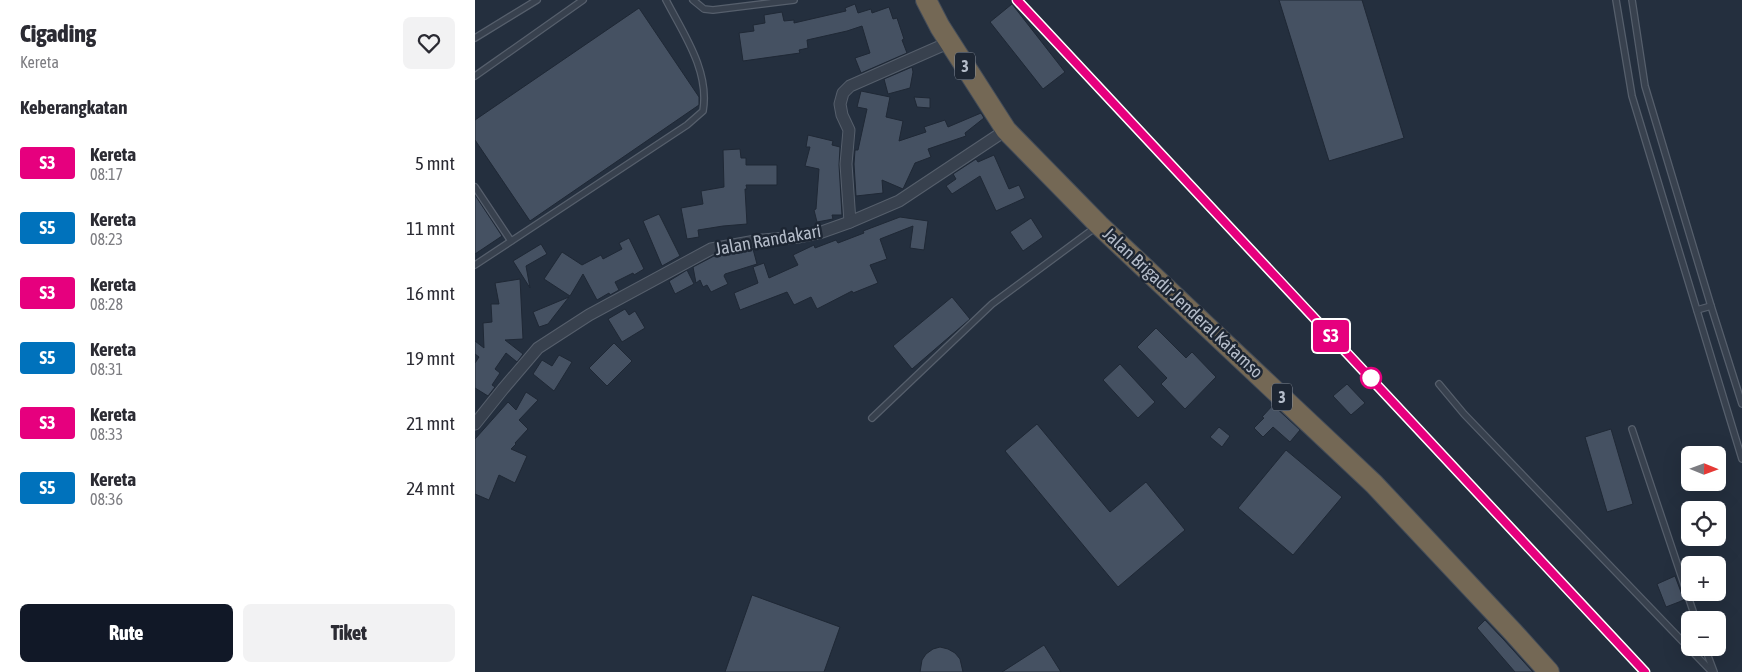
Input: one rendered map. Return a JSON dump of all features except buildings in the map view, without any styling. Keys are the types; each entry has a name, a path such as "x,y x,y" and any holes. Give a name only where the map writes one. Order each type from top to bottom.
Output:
{"highway":[{"name":"Jalan Brigadir Jenderal Katamso","path":"926,0 949,42 1006,130 1099,225 1374,484 1549,672"}],"street":[{"path":"849,222 846,164 849,130 842,115 840,104 843,93 850,86 949,42"},
{"name":"Jalan Randakari","path":"475,424 538,348 589,315 699,254 721,246 809,235 849,222 899,201 1006,130"}],"lane":[{"path":"475,38 537,0"},
{"path":"475,76 583,0"},
{"path":"475,265 687,125 703,110 704,90 697,62 666,0"},
{"path":"693,0 705,9 713,10 794,0"},
{"path":"1616,0 1632,96 1742,459"},
{"path":"1632,0 1645,86 1742,404"},
{"path":"475,187 511,241"},
{"path":"872,418 992,304 1099,225"},
{"path":"1697,310 1711,306"},
{"path":"1439,384 1464,414 1713,672"},
{"path":"1632,429 1693,611"},
{"path":"1708,656 1713,672"}],"railway":[{"path":"1017,0 1645,672"}],"train":[{"name":"S3","path":"1017,0 1645,672"}]}
